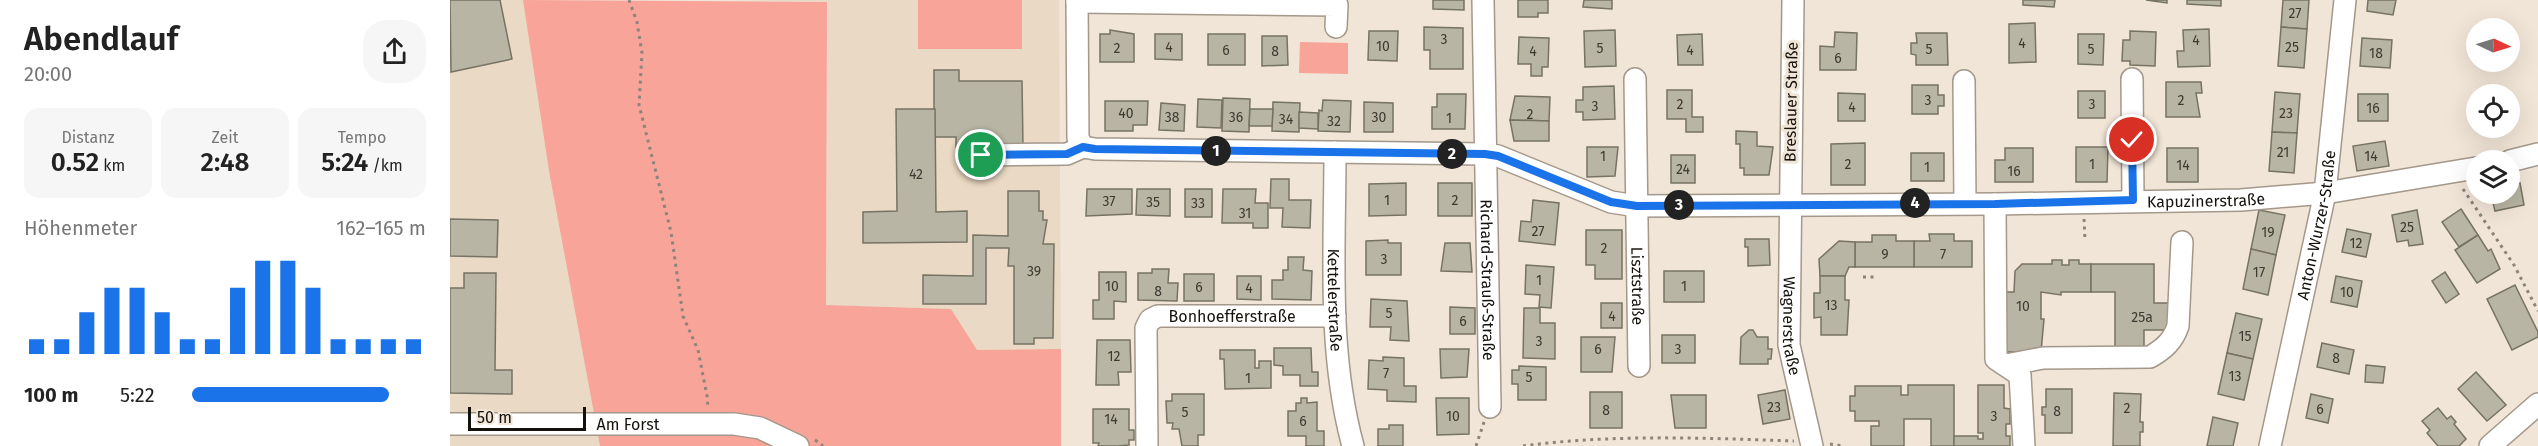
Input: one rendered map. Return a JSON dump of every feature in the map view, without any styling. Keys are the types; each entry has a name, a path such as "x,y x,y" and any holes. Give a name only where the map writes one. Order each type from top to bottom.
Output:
{"street":[{"name":"Richard-Strauß-Straße","path":"1482,0 1490,407"},
{"name":"Breslauer Straße","path":"1790,204 1793,0"},
{"name":"Anton-Wurzer-Straße","path":"2270,446 2325,193 2345,0"},
{"path":"1083,147 1078,138 1077,1 1337,5 1336,27"},
{"name":"Lisztstraße","path":"1635,79 1639,366"},
{"path":"2132,79 2133,200"},
{"path":"1964,81 1965,203"},
{"name":"Kapuzinerstraße","path":"981,155 1067,154 1083,147 1485,154 1498,156 1611,202 1637,206 2241,200 2325,193 2466,170"},
{"name":"Kettelerstraße","path":"1335,152 1335,316 1340,395 1353,446"},
{"path":"2520,158 2538,154"},
{"name":"Wagnerstraße","path":"1790,204 1790,345 1812,444"},
{"path":"1995,204 1996,359 2020,375 2024,446"},
{"path":"2006,365 2043,358 2150,357 2163,350 2174,336 2178,326 2181,242"},
{"name":"Bonhoefferstraße","path":"1147,446 1146,328 1149,320 1158,316 1335,316"},
{"path":"2490,446 2538,404"},
{"name":"Am Forst","path":"450,424 734,424 760,428 798,446"}],"path":[{"path":"629,0 637,22 642,53 639,105 671,232 683,316 698,350 708,400 702,423"},
{"path":"2452,173 2514,265 2538,311"},
{"path":"1863,277 1877,277"},
{"path":"1476,446 1490,407"},
{"path":"1523,446 1556,441 1685,438 1812,444"}],"shaded area":[{"path":"450,0 523,0 549,171 600,446 450,446"},
{"path":"523,0 827,2 826,305 951,309 977,350 1061,349 1061,446 600,446 549,171"},
{"path":"730,0 1059,0 1061,349 976,350 950,309 826,305 827,2"},
{"path":"918,0 1022,0 1022,49 918,49"},
{"path":"1300,42 1348,43 1348,74 1299,73"}],"building":[{"path":"450,0 500,0 512,59 451,72"},
{"path":"1433,0 1464,0 1464,10 1433,9"},
{"path":"1518,0 1548,0 1548,13 1538,13 1538,17 1518,17"},
{"path":"1584,0 1612,0 1612,9 1583,7"},
{"path":"2023,0 2055,0 2054,7 2023,5"},
{"path":"2146,0 2167,0 2167,3"},
{"path":"2187,0 2221,0 2221,6 2187,4"},
{"path":"2283,0 2309,0 2307,29 2281,27"},
{"path":"2368,0 2396,0 2393,15 2367,11"},
{"path":"2035,23 2036,62 2009,63 2009,24"},
{"path":"1424,27 1463,28 1463,69 1430,69 1430,50 1424,50"},
{"path":"2281,27 2307,29 2304,68 2278,66"},
{"path":"2209,29 2210,66 2178,67 2177,51 2184,51 2183,30"},
{"path":"1110,30 1134,34 1134,62 1100,62 1100,34 1110,34"},
{"path":"1615,30 1616,66 1585,67 1584,31"},
{"path":"1369,31 1398,31 1397,61 1368,60"},
{"path":"2130,31 2156,32 2155,66 2130,65 2130,61 2122,61 2123,40 2130,40"},
{"path":"1835,32 1857,33 1856,70 1820,70 1820,46 1834,47"},
{"path":"1916,33 1947,33 1948,65 1916,65 1916,55 1911,54 1911,43 1917,43"},
{"path":"1155,34 1182,34 1182,60 1155,59"},
{"path":"1208,34 1245,34 1245,65 1208,65"},
{"path":"1702,34 1703,65 1678,65 1677,35"},
{"path":"2078,34 2104,34 2103,65 2078,64"},
{"path":"1262,36 1287,36 1288,65 1262,66"},
{"path":"1519,37 1549,38 1548,67 1542,67 1542,76 1531,76 1531,64 1518,64"},
{"path":"2362,38 2392,40 2390,68 2360,66"},
{"path":"934,70 959,70 959,81 1022,81 1023,147 956,147 956,137 934,137"},
{"path":"2166,82 2201,82 2202,93 2196,93 2200,117 2166,117"},
{"path":"1912,85 1938,85 1938,95 1944,95 1944,106 1938,106 1938,114 1912,114"},
{"path":"1614,86 1615,119 1583,120 1583,112 1576,112 1576,100 1583,100 1583,87"},
{"path":"1667,90 1692,90 1692,117 1703,117 1703,132 1686,132 1686,119 1667,119"},
{"path":"2078,91 2105,91 2105,118 2078,118"},
{"path":"2275,92 2300,94 2297,133 2272,132"},
{"path":"1838,93 1865,94 1865,121 1838,121"},
{"path":"1437,94 1466,94 1465,129 1432,129 1432,107 1437,107"},
{"path":"2358,94 2388,94 2388,121 2358,121"},
{"path":"1515,96 1550,97 1549,121 1510,120"},
{"path":"1223,98 1250,99 1249,132 1222,131"},
{"path":"1198,99 1222,100 1221,128 1197,127"},
{"path":"1323,100 1351,101 1350,132 1318,131 1319,110 1322,111"},
{"path":"1105,101 1148,101 1147,125 1133,125 1133,131 1105,131"},
{"path":"1273,102 1300,103 1299,132 1272,131"},
{"path":"1364,102 1393,103 1393,132 1364,132"},
{"path":"1161,103 1185,105 1184,131 1159,130"},
{"path":"896,109 935,109 936,212 967,211 967,242 863,243 863,212 897,211"},
{"path":"1250,109 1273,109 1272,126 1249,126"},
{"path":"1299,112 1318,113 1318,129 1299,128"},
{"path":"1510,120 1549,121 1549,141 1514,141"},
{"path":"1736,131 1757,132 1757,146 1773,147 1769,175 1744,175 1744,168 1740,168 1740,144 1736,144"},
{"path":"2272,132 2297,133 2294,173 2269,171"},
{"path":"2385,141 2389,166 2357,171 2353,146"},
{"path":"1865,143 1865,185 1831,185 1831,144"},
{"path":"1587,147 1618,147 1615,176 1587,177"},
{"path":"2076,147 2108,147 2107,182 2076,182"},
{"path":"2005,148 2033,148 2033,182 1995,182 1995,160 2005,160"},
{"path":"2167,148 2198,148 2198,182 2167,182"},
{"path":"1911,153 1944,153 1944,181 1911,181"},
{"path":"1671,155 1695,155 1695,183 1671,183"},
{"path":"1271,179 1289,179 1289,200 1311,200 1310,228 1282,227 1283,208 1270,208"},
{"path":"1406,183 1406,215 1369,216 1369,184"},
{"path":"1438,183 1472,183 1472,216 1438,216"},
{"path":"2520,183 2524,205 2495,211 2493,204 2520,204"},
{"path":"1087,189 1132,189 1132,214 1086,216"},
{"path":"1137,189 1170,189 1170,216 1136,215"},
{"path":"1185,189 1212,189 1212,217 1185,217"},
{"path":"1223,189 1256,189 1255,203 1268,203 1268,228 1253,228 1253,223 1222,223"},
{"path":"1008,191 1039,191 1039,211 1043,211 1043,220 1047,220 1043,244 1054,244 1053,338 1034,338 1034,344 1014,344 1014,266 1008,266 1009,248 986,248 986,304 923,304 923,275 973,276 973,235 1008,236"},
{"path":"1533,200 1559,203 1555,245 1519,241 1521,221 1531,222"},
{"path":"2461,209 2478,235 2459,247 2442,222"},
{"path":"2259,210 2285,215 2276,255 2251,249"},
{"path":"2417,210 2423,244 2409,246 2408,240 2397,242 2392,215"},
{"path":"450,219 498,220 497,257 450,256"},
{"path":"2347,229 2371,234 2366,257 2342,252"},
{"path":"1586,230 1622,230 1622,279 1595,279 1595,265 1586,265"},
{"path":"1929,234 1954,234 1954,241 1972,241 1972,267 1914,267 1914,241 1930,241"},
{"path":"1872,235 1896,235 1896,241 1914,241 1914,267 1855,267 1855,242 1872,242"},
{"path":"2478,235 2488,251 2491,249 2500,269 2477,283 2455,250"},
{"path":"1745,239 1769,239 1770,265 1748,266 1748,247 1745,247"},
{"path":"1388,240 1388,243 1401,243 1401,275 1366,275 1366,241"},
{"path":"1839,241 1855,242 1855,267 1849,267 1845,276 1820,276 1819,259"},
{"path":"1445,243 1470,243 1472,272 1441,271"},
{"path":"2251,249 2276,255 2268,295 2243,289"},
{"path":"1288,257 1304,257 1303,270 1312,271 1311,300 1272,299 1272,280 1283,280 1283,270 1288,270"},
{"path":"2052,260 2062,260 2062,265 2069,265 2069,260 2079,260 2079,264 2091,264 2091,292 2061,292 2061,295 2041,292 2041,319 2044,319 2041,352 2000,352 2005,292 2014,292 2015,271 2022,264 2052,264"},
{"path":"2091,264 2154,264 2154,303 2170,303 2170,330 2144,330 2144,349 2115,349 2115,292 2091,292"},
{"path":"1526,265 1554,267 1551,308 1539,307 1540,295 1525,294"},
{"path":"1152,269 1169,269 1168,283 1178,283 1177,301 1138,300 1138,273 1152,273"},
{"path":"1664,271 1704,271 1704,302 1664,302"},
{"path":"1099,272 1126,272 1126,302 1114,301 1114,319 1093,319 1093,300 1099,300"},
{"path":"2445,272 2459,294 2446,303 2432,281"},
{"path":"464,273 496,273 495,370 512,370 512,394 450,393 450,288 464,288"},
{"path":"1184,274 1214,274 1214,301 1184,301"},
{"path":"1237,276 1261,276 1261,300 1237,299"},
{"path":"1820,276 1845,276 1845,300 1849,300 1847,335 1821,335 1821,317 1814,318 1814,293 1820,293"},
{"path":"2336,276 2362,281 2357,307 2331,302"},
{"path":"2515,285 2538,332 2538,337 2512,350 2487,299"},
{"path":"1371,299 1407,301 1409,341 1390,340 1391,327 1370,327"},
{"path":"1601,303 1622,303 1622,328 1601,328"},
{"path":"1450,307 1475,308 1475,334 1450,334"},
{"path":"1524,308 1540,308 1540,323 1555,323 1555,359 1523,358"},
{"path":"2236,313 2262,319 2253,359 2227,353"},
{"path":"1749,330 1753,330 1757,337 1768,337 1768,349 1772,349 1768,364 1740,364 1741,337"},
{"path":"1662,335 1695,335 1695,363 1662,363"},
{"path":"1581,337 1615,337 1612,372 1581,372"},
{"path":"1097,340 1130,340 1131,372 1118,372 1119,385 1096,385"},
{"path":"2322,343 2354,350 2349,374 2317,367"},
{"path":"1274,348 1311,348 1312,372 1318,372 1318,386 1300,386 1300,375 1283,375 1283,366 1274,365"},
{"path":"1440,349 1469,349 1467,377 1441,378"},
{"path":"1220,350 1255,350 1255,368 1259,368 1259,361 1271,361 1271,388 1225,389 1224,359 1220,359"},
{"path":"2227,353 2253,359 2244,400 2218,394"},
{"path":"1383,357 1404,358 1404,386 1416,386 1416,402 1387,401 1387,390 1368,389 1369,360 1383,361"},
{"path":"2366,365 2385,367 2383,383 2365,382"},
{"path":"1519,366 1546,367 1546,400 1518,400 1518,384 1512,384 1512,370 1519,370"},
{"path":"2476,372 2506,405 2487,421 2458,389"},
{"path":"1908,385 1954,385 1954,446 1931,446 1931,419 1904,419 1904,446 1871,446 1871,426 1879,426 1879,421 1855,421 1855,411 1850,411 1850,396 1855,396 1855,386 1901,386 1901,395 1908,395"},
{"path":"1978,385 2004,385 2004,408 2010,409 2010,424 2006,424 2006,436 2010,436 2010,446 1954,446 1954,436 1978,436 1978,439 1983,439 1983,433 1978,433"},
{"path":"2046,389 2072,389 2072,433 2045,433 2045,415 2042,415 2042,407 2046,407"},
{"path":"1785,390 1790,419 1763,424 1758,395"},
{"path":"1590,392 1622,392 1622,428 1590,428"},
{"path":"2114,393 2141,394 2140,422 2143,422 2143,432 2140,432 2140,446 2113,446"},
{"path":"1172,394 1204,394 1204,435 1198,435 1198,446 1182,446 1179,429 1172,429 1173,423 1167,423 1166,401 1172,401"},
{"path":"2311,394 2333,399 2328,423 2306,418"},
{"path":"1671,395 1706,395 1706,428 1675,428"},
{"path":"1301,398 1307,398 1307,403 1317,402 1317,431 1324,431 1324,446 1306,446 1306,436 1288,436 1288,411 1296,411 1296,403 1301,403"},
{"path":"1436,398 1469,398 1469,434 1437,435"},
{"path":"2438,408 2447,419 2451,416 2456,422 2454,424 2466,439 2459,446 2438,446 2427,433 2430,430 2422,421"},
{"path":"1093,409 1129,409 1129,430 1134,430 1134,440 1129,440 1129,445 1118,446 1098,446 1099,443 1093,443"},
{"path":"2213,417 2238,423 2233,446 2207,446"},
{"path":"1389,425 1403,425 1403,446 1378,446 1378,429 1389,429"}],"route":[{"path":"981,155 1067,154 1083,147 1485,154 1498,156 1611,202 1637,206 1995,204 2133,200 2132,140"}]}
